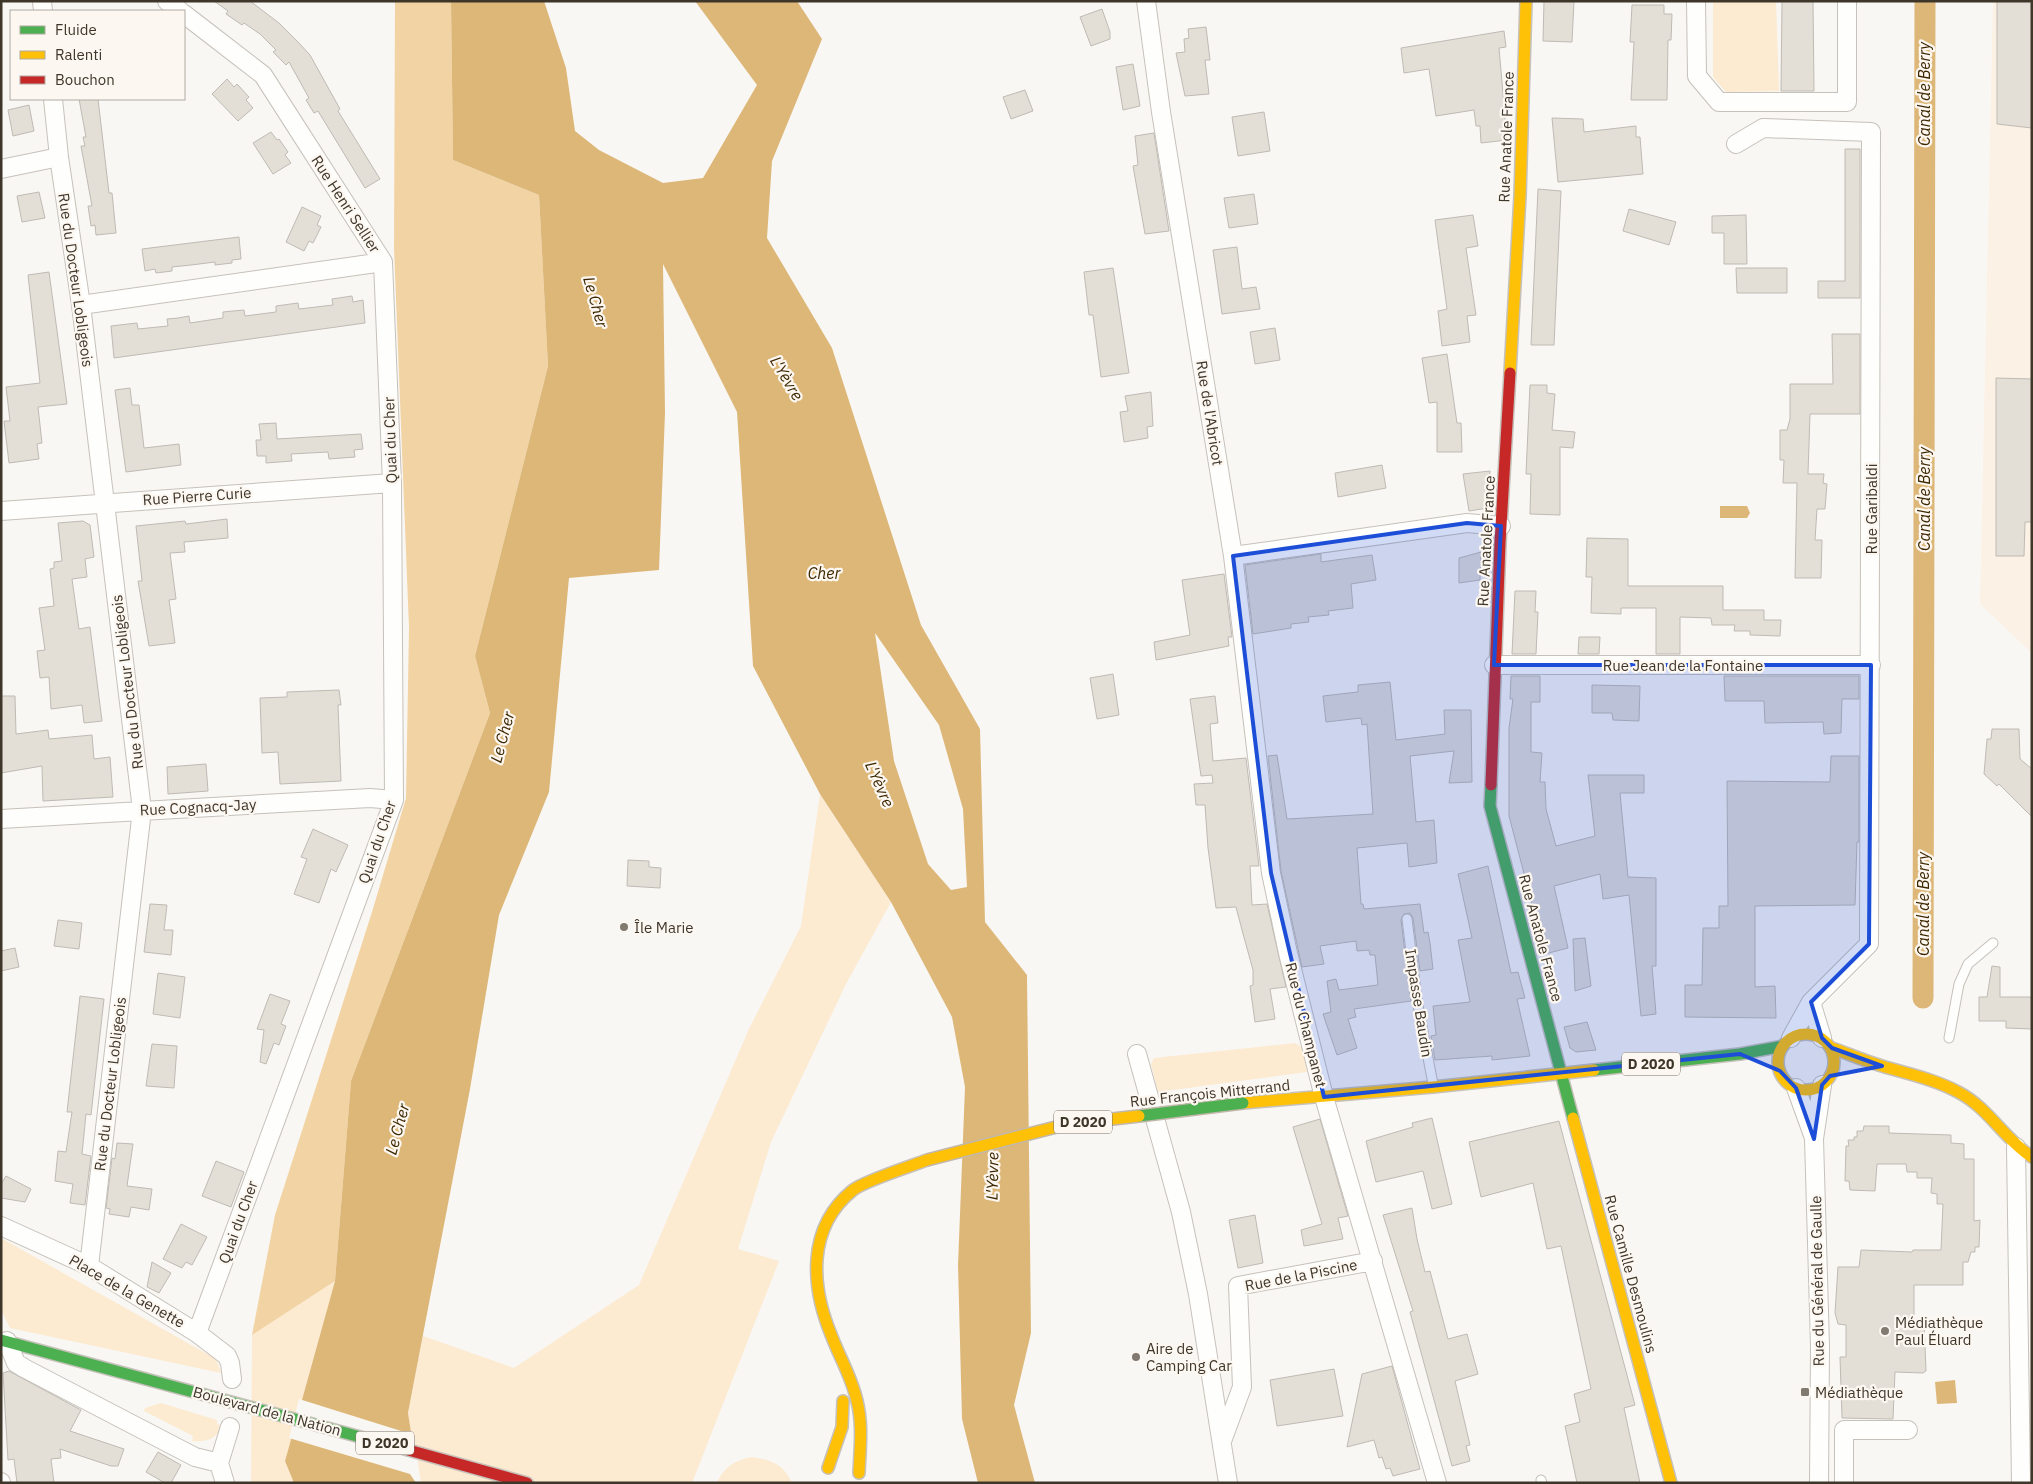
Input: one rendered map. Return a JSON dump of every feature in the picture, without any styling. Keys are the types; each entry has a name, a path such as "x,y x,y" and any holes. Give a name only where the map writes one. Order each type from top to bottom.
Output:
{"main road":[{"name":"Rue Anatole France","path":"1526,1 1520,196 1494,666 1490,806 1562,1073"},
{"path":"1882,1066 1849,1071 1809,1090 1796,1088 1786,1081 1780,1071 1779,1058 1787,1042 1806,1033 1882,1066 1927,1078 1959,1092 1988,1113 2016,1147 2032,1157"},
{"name":"Rue François Mitterrand","path":"832,1338 817,1290 816,1262 821,1236 834,1210 854,1189 927,1160 1068,1124 1243,1103 1433,1087 1740,1054 1787,1042"},
{"path":"1826,1081 1835,1063 1827,1043"},
{"name":"Rue François Mitterrand","path":"1740,1054 1780,1071"},
{"name":"Rue Camille Desmoulins","path":"1562,1073 1671,1483"},
{"name":"D 2020","path":"828,1468 841,1437 844,1411 832,1338"},
{"name":"D 2020","path":"832,1338 842,1356 857,1400 861,1426 862,1478"},
{"name":"Boulevard de la Nation","path":"4,1340 527,1483"},
{"path":"818,1476 828,1468 844,1466 862,1478"}],"street":[{"path":"167,1 179,10"},
{"name":"Rue de l'Abricot","path":"1146,1 1163,122 1233,556"},
{"path":"1696,1 1697,76 1719,102 1847,102 1847,1"},
{"name":"Rue Henri Sellier","path":"81,305 383,262 263,74 185,15"},
{"name":"Rue du Docteur Lobligeois","path":"53,100 59,157 81,305 142,810 89,1266"},
{"name":"Rue Garibaldi","path":"1736,144 1763,128 1871,132 1869,944 1811,1002 1787,1042"},
{"path":"1,169 59,157"},
{"name":"Quai du Cher","path":"197,1333 394,800 392,482 383,262"},
{"name":"Rue Pierre Curie","path":"1,511 392,482"},
{"path":"1233,556 1467,523 1502,526"},
{"name":"Rue du Champanet","path":"1233,556 1271,873 1305,1026 1324,1097 1374,1261 1437,1483"},
{"name":"Rue Jean de la Fontaine","path":"1494,666 1871,666"},
{"name":"Rue Cognacq-Jay","path":"1,819 370,798 394,800"},
{"path":"1811,1002 1827,1043"},
{"path":"1137,1054 1181,1212 1198,1294 1228,1483"},
{"name":"Rue du Général de Gaulle","path":"1819,1483 1820,1346 1814,1139 1826,1081"},
{"name":"Rue du Général de Gaulle","path":"1796,1088 1814,1139"},
{"path":"2016,1147 2021,1483"},
{"name":"Place de la Genette","path":"1,1226 89,1266 197,1333"},
{"name":"Rue de la Piscine","path":"1222,1442 1242,1387 1238,1286 1374,1261"},
{"path":"197,1333 227,1356 232,1379"},
{"name":"Boulevard de la Nation","path":"4,1340 16,1363 24,1368 195,1457 219,1463"},
{"path":"225,1483 219,1463 230,1427"},
{"path":"1844,1483 1844,1430 1908,1430"}],"lane":[{"name":"Impasse Baudin","path":"1406,919 1433,1087"},
{"path":"1949,1038 1958,984 1968,964 1993,943"}],"highlighted area":[{"path":"1467,523 1501,526 1494,665 1871,665 1869,944 1811,1002 1822,1038 1832,1048 1882,1066 1830,1076 1822,1085 1814,1139 1796,1088 1780,1071 1740,1054 1324,1097 1271,873 1233,556"}],"shaded area":[{"path":"395,1 451,1 453,160 539,195 548,366 475,656 490,713 351,1081 335,1281 252,1335 275,1215 372,912 406,798 409,628 394,248"},
{"path":"1713,1 1776,1 1779,91 1726,92 1713,77"},
{"path":"1993,1 2032,1 2032,653 1980,604"},
{"path":"820,794 891,902 846,984 771,1142 738,1249 779,1261 692,1483 419,1483 408,1413 423,1336 514,1368 639,1285 748,1031 801,926"},
{"path":"1295,1043 1302,1047 1307,1072 1158,1092 1151,1064 1154,1058"},
{"path":"1,1238 216,1359 221,1373 10,1328 1,1310"},
{"path":"335,1281 285,1461 294,1483 251,1483 252,1335"},
{"path":"161,1403 217,1420 217,1424 222,1426 220,1431 210,1439 192,1441 193,1436 144,1411 145,1408"},
{"path":"751,1457 770,1461 781,1467 792,1483 717,1483 730,1465"}],"water":[{"name":"Cher","path":"451,1 544,1 566,68 575,131 599,150 663,183 703,178 757,85 695,1 797,1 822,39 772,161 767,238 832,348 921,625 980,729 985,922 1027,975 1031,1333 1014,1405 1035,1483 978,1483 962,1419 958,1265 965,1087 952,1017 891,902 820,794 753,666 737,412 663,264 665,413 659,570 569,578 549,792 499,915 470,1089 408,1413 419,1483 294,1483 285,1461 335,1281 351,1081 490,713 475,656 548,366 539,195 453,160","holes":["875,633 939,725 963,809 967,887 951,890 928,864 894,761"]},
{"path":"1720,506 1747,506 1750,513 1747,518 1720,518"},
{"path":"1955,1380 1957,1403 1937,1404 1935,1382"}],"pier":[{"path":"299,1399 414,1435 421,1483 416,1483 410,1474 289,1438"}],"building":[{"path":"214,1 250,1 279,23 298,42 310,55 340,109 338,111 380,179 365,188 318,111 314,113 306,100 309,98 289,62 286,65 273,52 276,50 260,34 226,14 228,11"},
{"path":"1544,1 1574,1 1572,42 1543,41"},
{"path":"1782,1 1813,1 1814,91 1781,91"},
{"path":"1997,1 2032,1 2032,128 1997,124"},
{"path":"1632,5 1664,5 1664,14 1672,14 1671,40 1668,40 1667,100 1631,100 1634,42 1630,42"},
{"path":"1102,9 1110,32 1110,39 1091,46 1080,17"},
{"path":"1206,27 1210,60 1205,60 1209,94 1185,96 1176,53 1185,52 1184,39 1189,38 1188,29"},
{"path":"1504,31 1506,47 1499,48 1507,140 1481,143 1480,126 1476,126 1474,110 1436,116 1429,69 1404,73 1401,48"},
{"path":"1133,64 1140,106 1123,110 1116,67"},
{"path":"227,79 234,87 237,84 249,97 246,100 253,108 238,121 212,94"},
{"path":"1025,90 1033,111 1011,119 1003,97"},
{"path":"79,100 98,100 109,193 112,193 116,233 96,235 95,225 91,226 88,206 92,206 81,146 85,146 83,137 86,137"},
{"path":"29,105 34,131 13,136 8,110"},
{"path":"1264,112 1270,151 1238,156 1232,117"},
{"path":"1552,118 1583,119 1584,132 1636,126 1636,137 1640,137 1643,174 1558,182"},
{"path":"271,132 277,140 279,139 288,152 285,155 291,163 273,174 253,143"},
{"path":"1154,133 1169,231 1145,234 1133,166 1138,165 1135,136"},
{"path":"1845,149 1860,149 1860,298 1818,298 1818,281 1845,281"},
{"path":"1538,189 1561,191 1554,345 1531,345"},
{"path":"39,192 45,218 22,222 17,196"},
{"path":"1254,194 1258,224 1229,228 1224,198"},
{"path":"302,207 321,216 317,225 321,227 313,243 309,241 304,251 286,242"},
{"path":"1629,209 1676,222 1669,245 1623,231"},
{"path":"1473,215 1478,246 1466,248 1476,315 1467,316 1470,342 1442,346 1438,311 1447,309 1435,220"},
{"path":"1746,215 1747,264 1724,264 1724,233 1712,233 1712,216"},
{"path":"239,237 241,259 232,260 232,263 215,265 215,262 172,267 172,271 156,273 155,269 145,271 142,249"},
{"path":"1237,247 1242,289 1256,287 1260,309 1222,314 1213,250"},
{"path":"1113,268 1129,373 1101,377 1093,315 1089,315 1084,272"},
{"path":"1736,268 1787,268 1787,293 1737,293"},
{"path":"49,272 67,404 38,407 42,443 37,444 39,459 9,463 4,421 10,421 6,387 40,383 28,275"},
{"path":"352,296 353,302 363,300 365,323 114,358 111,326 137,323 138,329 168,326 167,319 189,316 190,323 223,318 223,312 244,310 245,316 276,312 276,306 298,303 299,309 333,305 332,299"},
{"path":"1275,328 1280,360 1255,364 1250,332"},
{"path":"1832,334 1860,334 1860,414 1810,414 1808,474 1824,474 1823,483 1827,484 1825,509 1817,509 1815,540 1822,540 1821,578 1795,578 1797,483 1783,483 1784,460 1780,460 1780,430 1787,430 1790,419 1790,384 1833,384"},
{"path":"1447,354 1457,423 1461,423 1462,452 1437,452 1437,402 1429,403 1422,358"},
{"path":"1996,378 2032,379 2032,522 2025,522 2024,556 1996,556"},
{"path":"1530,385 1547,385 1547,393 1555,394 1552,430 1575,432 1573,448 1560,447 1560,515 1530,514 1531,474 1526,474"},
{"path":"130,388 132,405 139,405 144,448 179,444 181,465 126,472 115,390"},
{"path":"1151,392 1153,426 1147,427 1148,438 1124,442 1120,412 1128,411 1125,396"},
{"path":"276,423 277,439 361,434 363,449 354,450 355,457 329,459 328,452 291,454 292,461 266,463 266,456 257,456 256,440 261,440 259,424"},
{"path":"1382,465 1386,488 1338,497 1335,473"},
{"path":"1490,471 1488,508 1469,511 1463,474"},
{"path":"227,519 228,538 184,542 185,552 170,553 176,599 169,600 175,643 149,646 138,581 142,581 136,526 185,521 186,524"},
{"path":"83,521 90,525 94,557 85,559 87,577 72,579 79,629 90,627 102,721 84,723 82,705 51,709 49,677 40,678 37,651 45,650 39,608 54,606 50,569 54,568 54,562 62,561 58,523"},
{"path":"1587,538 1628,539 1628,586 1723,586 1723,610 1764,610 1764,620 1781,620 1780,636 1750,635 1750,631 1734,631 1735,625 1712,625 1711,618 1680,617 1680,654 1656,654 1656,608 1621,608 1621,614 1591,613 1592,577 1586,577"},
{"path":"1481,552 1480,580 1459,583 1459,558"},
{"path":"1321,554 1321,562 1372,555 1376,580 1351,584 1353,608 1328,611 1329,615 1308,617 1309,622 1291,624 1291,628 1253,634 1245,565"},
{"path":"1224,574 1232,637 1228,637 1229,646 1156,660 1154,642 1190,635 1182,580"},
{"path":"1515,591 1536,591 1535,612 1538,612 1536,654 1512,654"},
{"path":"1579,637 1600,637 1599,654 1578,654"},
{"path":"1113,674 1119,715 1097,719 1090,678"},
{"path":"1511,676 1540,676 1540,702 1531,702 1531,752 1542,753 1540,782 1545,782 1546,809 1556,846 1595,836 1588,775 1644,775 1644,793 1620,793 1628,877 1656,878 1656,966 1652,966 1656,1014 1641,1016 1629,895 1603,899 1600,874 1554,886 1568,948 1545,954 1509,816 1509,728 1513,699 1510,699"},
{"path":"1724,676 1859,676 1859,699 1842,699 1841,733 1824,734 1823,722 1765,723 1764,701 1725,701"},
{"path":"1390,682 1396,740 1445,734 1444,710 1471,710 1472,782 1449,783 1454,751 1410,756 1416,822 1434,820 1437,863 1409,867 1407,843 1357,848 1361,904 1363,904 1364,909 1420,904 1424,933 1428,932 1433,969 1420,971 1413,918 1410,913 1404,914 1401,920 1411,1001 1354,1009 1356,1017 1348,1019 1357,1048 1337,1055 1323,1014 1331,1012 1327,981 1336,979 1339,990 1378,985 1375,955 1370,955 1369,950 1357,951 1356,941 1320,946 1324,964 1302,967 1281,871 1268,756 1277,755 1287,819 1373,814 1367,724 1362,725 1361,718 1326,722 1323,696 1358,692 1358,685"},
{"path":"1592,685 1640,686 1639,721 1613,720 1612,713 1592,713"},
{"path":"339,690 341,705 338,705 341,781 280,784 278,752 262,753 260,698 287,697 287,692"},
{"path":"1,696 15,696 16,734 48,730 49,739 92,735 94,759 110,757 113,797 43,801 42,766 1,773"},
{"path":"1215,696 1218,723 1210,724 1213,761 1246,758 1259,866 1250,866 1252,905 1267,904 1286,987 1270,989 1275,1019 1255,1022 1250,986 1253,985 1253,970 1236,907 1216,908 1208,848 1205,805 1196,805 1194,784 1213,783 1212,775 1201,776 1190,699"},
{"path":"1992,729 2019,729 2020,759 2032,769 2032,817 1999,784 1997,786 1984,774 1987,739 1991,739"},
{"path":"1831,756 1859,756 1859,842 1857,842 1855,905 1755,906 1755,987 1775,986 1776,1018 1685,1017 1685,985 1702,985 1703,928 1719,928 1719,906 1728,906 1727,781 1830,782"},
{"path":"206,764 208,791 168,794 167,767"},
{"path":"313,829 348,845 336,872 331,869 319,903 294,894 307,859 301,857"},
{"path":"628,860 649,861 649,867 661,868 660,888 627,886"},
{"path":"1488,866 1511,973 1518,972 1525,998 1517,999 1530,1056 1492,1060 1492,1056 1435,1060 1431,1036 1436,1035 1433,1006 1470,1002 1458,940 1472,938 1458,874"},
{"path":"150,904 167,905 164,930 173,930 171,955 144,952"},
{"path":"58,920 82,923 79,949 54,946"},
{"path":"1585,938 1591,986 1575,991 1573,939"},
{"path":"15,948 19,967 1,971 1,951"},
{"path":"1992,966 2000,967 2000,997 2032,997 2032,1029 2006,1028 2006,1021 1979,1021 1979,997 1987,997"},
{"path":"158,973 185,977 180,1018 153,1014"},
{"path":"270,994 290,1001 281,1024 286,1026 279,1045 274,1043 266,1064 260,1062 264,1030 257,1029"},
{"path":"80,996 104,999 91,1115 86,1114 82,1154 91,1156 85,1205 70,1203 73,1184 55,1181 58,1151 66,1152 72,1112 67,1112"},
{"path":"1587,1022 1596,1050 1576,1052 1570,1048 1564,1027"},
{"path":"152,1044 177,1046 174,1088 146,1086"},
{"path":"1432,1118 1452,1204 1432,1209 1423,1171 1376,1182 1366,1141 1413,1127 1412,1123"},
{"path":"1320,1119 1348,1216 1338,1218 1343,1239 1304,1246 1301,1230 1322,1224 1293,1127"},
{"path":"1559,1121 1635,1405 1624,1408 1640,1483 1577,1483 1565,1426 1580,1422 1574,1394 1591,1389 1561,1246 1547,1249 1533,1183 1481,1197 1469,1142"},
{"path":"1864,1126 1889,1126 1889,1133 1951,1135 1951,1143 1964,1144 1964,1159 1974,1159 1974,1221 1980,1220 1979,1247 1975,1247 1975,1252 1971,1252 1968,1262 1963,1262 1963,1285 1914,1285 1914,1322 1924,1322 1926,1371 1923,1373 1895,1372 1893,1419 1842,1418 1840,1357 1846,1357 1846,1325 1838,1324 1835,1313 1838,1267 1859,1267 1861,1250 1912,1252 1913,1250 1941,1250 1943,1204 1937,1204 1937,1194 1931,1193 1932,1178 1917,1178 1917,1172 1907,1172 1906,1164 1877,1164 1875,1191 1850,1190 1849,1181 1845,1181 1846,1146 1849,1146 1848,1140 1854,1140 1854,1137 1857,1137 1857,1131 1863,1131"},
{"path":"117,1143 133,1144 127,1186 152,1189 149,1210 131,1207 129,1217 109,1214 110,1209 106,1208 112,1158 115,1159"},
{"path":"216,1161 244,1172 231,1207 202,1196"},
{"path":"6,1176 31,1189 25,1202 1,1198 1,1184"},
{"path":"1412,1208 1425,1272 1430,1271 1448,1339 1467,1334 1478,1374 1455,1381 1470,1445 1466,1446 1470,1461 1452,1466 1410,1312 1413,1311 1383,1215"},
{"path":"1255,1215 1263,1263 1238,1268 1229,1220"},
{"path":"181,1224 207,1237 192,1265 186,1262 182,1268 163,1259"},
{"path":"152,1262 171,1273 159,1293 147,1287"},
{"path":"1392,1366 1420,1469 1393,1476 1390,1468 1386,1469 1382,1457 1379,1458 1374,1440 1347,1447 1362,1374"},
{"path":"1334,1369 1343,1416 1277,1426 1270,1380"},
{"path":"9,1371 81,1410 70,1431 124,1449 118,1466 111,1466 60,1449 61,1458 51,1459 54,1483 17,1483 14,1459 8,1460 3,1373"},
{"path":"158,1452 181,1465 171,1483 165,1483 146,1472"}],"waterway":[{"name":"Canal de Berry","path":"1923,998 1925,1"}],"traffic: fast":[{"path":"1491,785 1490,806 1573,1118"},
{"path":"1594,1070 1740,1054 1783,1046"},
{"path":"1139,1116 1243,1103"},
{"path":"1,1340 401,1448"}],"traffic: slow":[{"path":"1510,373 1520,196 1526,1"},
{"path":"1806,1034 1817,1036 1826,1042 1832,1051 1834,1062 1832,1073 1826,1082 1817,1088 1806,1090 1795,1088 1786,1082 1780,1073 1778,1062 1780,1051 1786,1042 1795,1036 1806,1034"},
{"path":"1832,1048 1949,1087 1979,1106 2013,1142 2032,1157"},
{"path":"1243,1103 1433,1087 1594,1070"},
{"path":"927,1160 1068,1124 1139,1116"},
{"path":"1573,1118 1671,1483"},
{"path":"859,1473 861,1437 859,1410 852,1384 832,1337 820,1298 817,1279 817,1259 820,1240 827,1222 838,1205 853,1190 877,1178 927,1160"},
{"path":"828,1468 842,1427 843,1401"}],"traffic: jam":[{"path":"1491,785 1500,543 1510,373"},
{"path":"401,1448 527,1483"}],"place":[{"name":"Île Marie","path":"624,927"},
{"name":"Médiathèque Paul Éluard","path":"1885,1331"},
{"name":"Aire de Camping Car","path":"1136,1357"},
{"name":"Médiathèque","path":"1805,1392"}],"water label":[{"name":"Le Cher","path":"596,302"},
{"name":"L'Yèvre","path":"787,378"},
{"name":"Le Cher","path":"502,737"},
{"name":"L'Yèvre","path":"880,784"},
{"name":"Le Cher","path":"397,1129"},
{"name":"L'Yèvre","path":"992,1176"}]}
